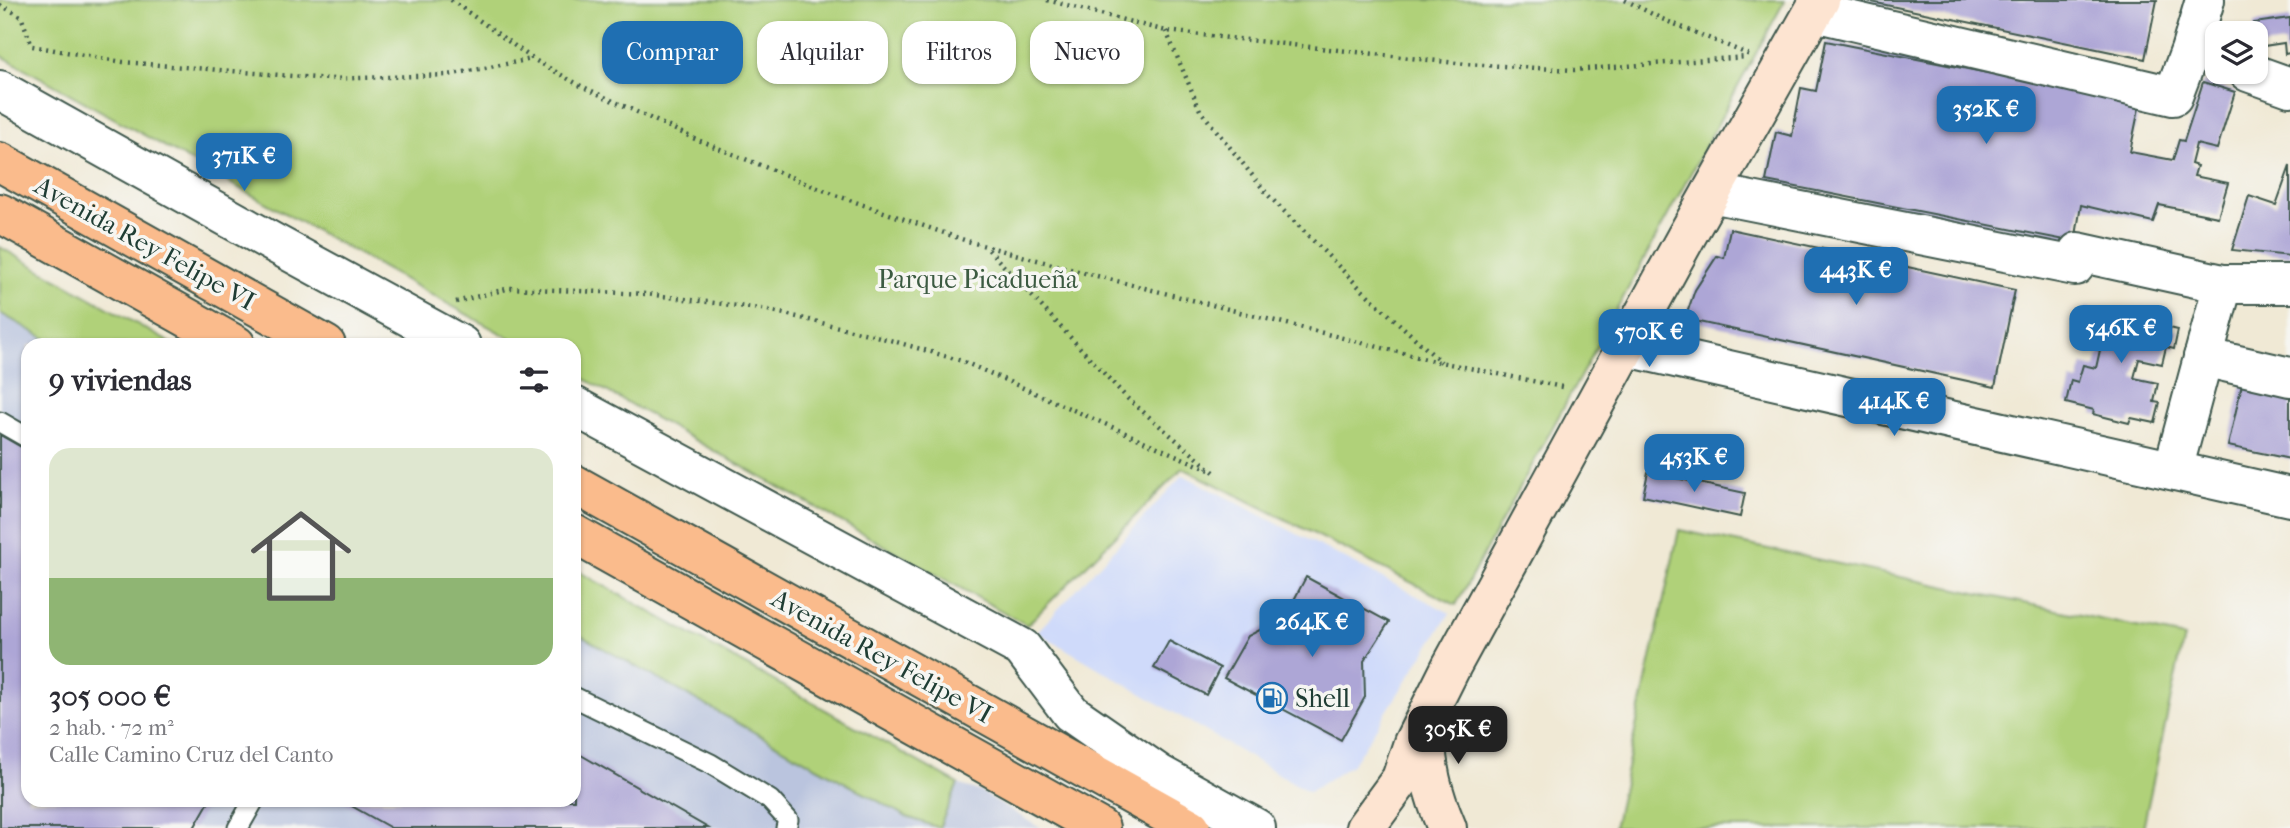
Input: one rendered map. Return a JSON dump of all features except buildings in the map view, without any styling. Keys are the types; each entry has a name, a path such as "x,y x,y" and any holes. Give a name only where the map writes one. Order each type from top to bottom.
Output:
{"main road":[{"name":"Avenida Rey Felipe VI","path":"0,162 314,338"},
{"name":"Avenida Rey Felipe VI","path":"0,213 223,338"},
{"name":"Avenida Rey Felipe VI","path":"581,488 1191,828"},
{"name":"Avenida Rey Felipe VI","path":"581,538 1100,828"}],"street":[{"path":"1365,828 1401,779 1413,743 1428,712 1472,651 1627,347 1817,6 2173,96 2204,56 2204,0"},
{"path":"2268,79 2290,87"},
{"path":"0,90 448,338"},
{"path":"1711,193 2075,266 2078,252 2223,284 2290,284"},
{"path":"2174,470 2223,284"},
{"path":"1627,347 2290,497"},
{"path":"2203,358 2290,377"},
{"path":"581,410 1022,648 1071,713 1159,774 1256,828"},
{"path":"1428,712 1425,753 1430,781 1447,828"}],"lane":[{"path":"0,422 21,434"},
{"path":"581,700 711,764 770,800 792,825"},
{"path":"239,828 250,807"}],"path":[{"path":"451,0 533,59 581,86 695,139 838,196 984,245 1442,363 1574,389"},
{"path":"1046,0 1166,31 1465,64 1574,71 1754,57 1662,19 1625,0"},
{"path":"0,5 21,16 32,46 123,62 328,79 448,75 533,59"},
{"path":"1166,31 1200,110 1268,195 1360,288 1442,363"},
{"path":"448,303 510,288 647,294 768,310 876,336 962,361 1214,472 1129,399 984,245"}],"shaded area":[{"path":"0,313 45,338 21,338 21,807 581,807 581,636 907,817 934,828 0,828"},
{"name":"Shell","path":"1183,475 1450,613 1353,764 1309,792 1037,632"},
{"path":"958,784 981,792 1040,828 939,828"}],"green space":[{"name":"Parque Picadueña","path":"0,0 1785,0 1456,605 1183,468 1027,625 581,377 581,338 509,338 0,55"},
{"path":"0,247 162,338 45,338 0,313"},
{"path":"1679,530 2184,637 2143,828 1614,828"},
{"path":"581,573 958,784 939,828 907,817 581,636"}],"place":[{"name":"Shell","path":"1272,698"}]}
